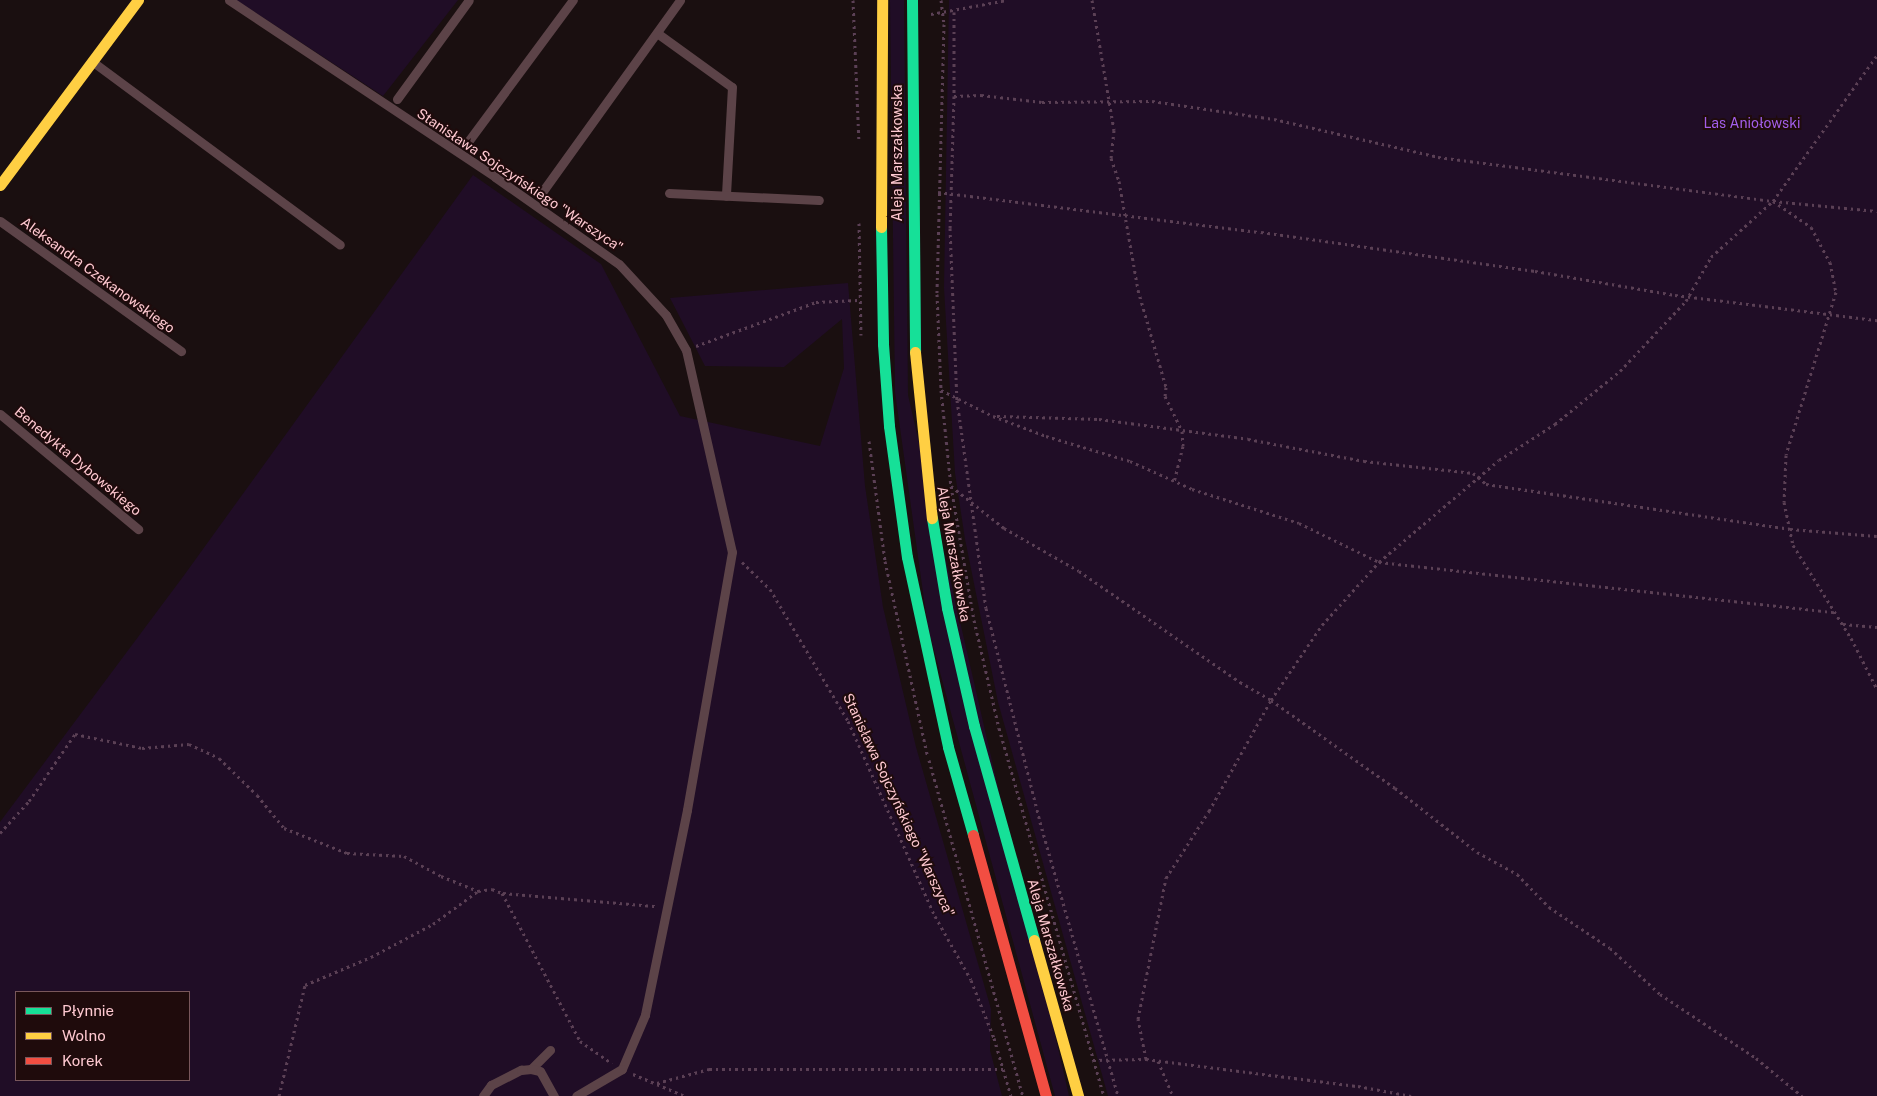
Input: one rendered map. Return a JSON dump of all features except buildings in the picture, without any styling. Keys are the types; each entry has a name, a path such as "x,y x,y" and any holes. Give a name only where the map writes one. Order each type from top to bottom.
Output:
{"main road":[{"path":"0,185 138,0"},
{"name":"Aleja Marszałkowska","path":"882,0 880,170 883,344 889,426 907,558 948,747 1046,1096"},
{"name":"Aleja Marszałkowska","path":"912,0 914,342 926,487 947,608 974,726 1078,1096"}],"lane":[{"name":"Stanisława Sojczyńskiego \"Warszyca\"","path":"229,0 495,177 619,264 666,315 686,350 732,552"},
{"path":"397,99 469,0"},
{"path":"467,143 574,0"},
{"path":"540,195 680,0"},
{"path":"656,33 732,87 726,196"},
{"path":"92,62 340,245"},
{"path":"669,193 819,200"},
{"name":"Aleksandra Czekanowskiego","path":"0,221 181,351"},
{"name":"Benedykta Dybowskiego","path":"0,414 138,529"},
{"path":"576,1096 622,1069 645,1015 667,907 732,552"},
{"path":"483,1096 491,1085 521,1070 531,1068 550,1050"},
{"path":"531,1068 540,1072 554,1096"}],"path":[{"path":"852,26 853,0"},
{"path":"941,0 943,13 936,294 941,390 951,486 974,620 999,728 1104,1096"},
{"path":"926,15 954,12 1006,0"},
{"path":"1092,0 1114,130 1111,158 1119,180 1138,290 1166,387 1165,396 1182,431 1183,446 1174,481"},
{"path":"954,12 954,96 950,193 957,400 968,500 986,608 1002,683 1118,1096"},
{"path":"1146,1059 1138,1019 1166,878 1209,811 1271,700 1322,625 1379,562 1500,460 1554,424 1620,371 1688,297 1711,257 1772,201 1877,55"},
{"path":"954,96 981,95 1042,102 1110,103 1152,101 1274,119 1438,157 1772,201 1877,211"},
{"path":"938,192 1124,215 1535,271 1688,297 1877,320"},
{"path":"1772,201 1811,227 1830,262 1836,292 1786,455 1784,502 1793,545 1843,624 1877,689"},
{"path":"686,350 816,302 858,300"},
{"path":"941,390 957,400 993,416 1046,436 1130,461 1174,481 1299,523 1379,562 1835,612"},
{"path":"993,416 1099,419 1364,461 1473,473 1486,484 1790,529 1877,536"},
{"path":"951,486 1004,528 1079,571 1240,682 1271,700 1395,788 1477,852 1517,874 1549,907 1610,948 1660,994 1756,1058 1802,1096"},
{"name":"Stanisława Sojczyńskiego \"Warszyca\"","path":"732,552 770,589 848,721 935,916 971,980 1011,1096"},
{"path":"1843,624 1877,627"},
{"path":"0,833 29,801 76,734 142,748 189,744 218,758 257,796 284,828 347,853 404,856 441,876 478,890 492,889 502,893 667,907"},
{"path":"279,1096 305,984 371,957 433,924 478,890"},
{"path":"502,893 580,1041 588,1050 622,1069 685,1096"},
{"path":"1093,1060 1146,1059 1358,1086 1411,1096"},
{"path":"1158,1061 1173,1096"},
{"path":"656,1083 709,1069 1003,1069"}],"green space":[{"path":"236,0 458,0 383,96"},
{"path":"890,0 904,0 908,395 1069,1096 1055,1096 928,628 895,392"},
{"name":"Las Aniołowski","path":"949,0 1877,0 1877,1096 1108,1096 998,702 965,539 955,473 944,288"},
{"path":"473,175 601,264 680,416 820,446 844,368 842,319 784,367 705,366 670,298 848,283 865,486 883,607 916,747 991,1009 990,1050 1002,1096 0,1096 0,822 185,574"}],"traffic: fast":[{"path":"912,0 915,352"},
{"path":"881,227 883,344 889,426 907,557 948,747 973,835"},
{"path":"932,518 947,608 974,726 1034,940"}],"traffic: slow":[{"path":"0,185 138,0"},
{"path":"881,227 882,0"},
{"path":"915,352 932,518"},
{"path":"1034,940 1078,1096"}],"traffic: jam":[{"path":"973,835 1046,1096"}]}
